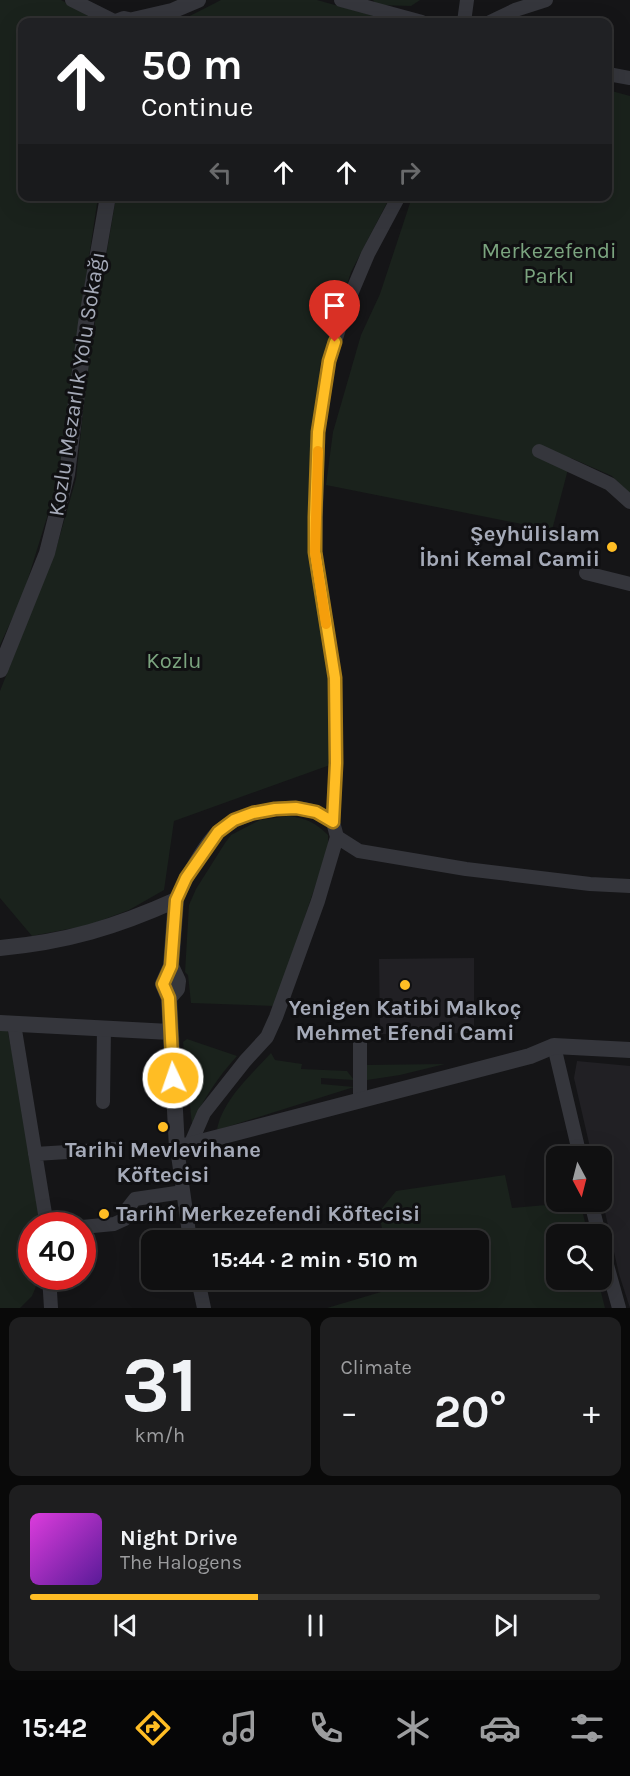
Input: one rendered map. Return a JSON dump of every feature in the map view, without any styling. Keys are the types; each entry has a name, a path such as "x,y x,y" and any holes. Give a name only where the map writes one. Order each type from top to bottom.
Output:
{"street":[{"path":"72,0 116,18"},
{"path":"166,17 198,0"},
{"path":"341,0 407,18"},
{"path":"465,18 467,0"},
{"path":"498,18 537,2"},
{"path":"612,75 630,78"},
{"name":"Kozlu Mezarlık Yolu Sokağı","path":"0,670 47,553 67,474 86,323 107,201"},
{"path":"184,1145 204,1113 263,1042 271,1027 318,900 337,837 333,822 336,763 335,678 315,552 318,432 329,361 346,306 368,254 396,201"},
{"path":"539,451 610,484 630,502"},
{"path":"586,573 630,584"},
{"path":"189,1230 183,1192 184,1145 170,1032 169,998 163,984 171,966 176,900 186,878 218,832 234,820 253,813 296,808 316,812 333,822"},
{"path":"337,837 359,851 466,869 590,884 630,886"},
{"path":"0,948 64,939 99,931 176,900"},
{"path":"44,1212 35,1154 7,1023 170,1032"},
{"path":"103,1102 104,1028"},
{"path":"360,1040 360,1100"},
{"path":"184,1145 530,1056 554,1046 630,1050"},
{"path":"554,1046 578,1146"},
{"path":"35,1154 116,1149"},
{"path":"96,1226 114,1224 125,1219 128,1208 135,1199 183,1192"},
{"path":"612,1283 619,1308"},
{"path":"50,1290 51,1308"},
{"path":"200,1290 204,1308"}],"shaded area":[{"path":"474,958 474,1033 380,1034 379,959"},
{"path":"577,1061 630,1066 630,1308 612,1243 612,1224 608,1224 605,1212 612,1212 612,1146 590,1146 574,1078"}],"green space":[{"path":"0,0 61,0 95,18 18,18 18,201 97,201 56,488 23,595 0,645"},
{"path":"221,0 317,0 382,18 186,18"},
{"path":"373,0 420,0 411,6 377,5"},
{"name":"Merkezefendi Parkı","path":"612,91 630,96 630,494 612,476 571,458 552,530 326,485 333,432 361,335 380,294 411,201 612,201"},
{"name":"Kozlu","path":"115,201 388,201 351,272 320,365 309,513 313,575 328,675 330,765 174,821 164,890 129,910 89,925 32,936 0,898 0,691 56,549 76,479 88,364"},
{"path":"289,816 301,818 319,827 328,835 328,848 275,1006 191,1003 188,975 185,972 189,905 196,889 231,835 260,820"},
{"path":"0,1028 7,1028 29,1134 40,1212 18,1212 18,1290 35,1290 32,1296 20,1308 0,1308"},
{"path":"187,1039 237,1056 212,1088 192,1124 183,1042"},
{"path":"271,1053 275,1060 302,1064 301,1069 347,1071 354,1080 321,1078 321,1084 354,1087 217,1130 231,1098"},
{"path":"445,1064 400,1075 367,1080 367,1065"},
{"path":"505,1175 512,1208 546,1205 546,1212 582,1212 586,1224 546,1224 546,1290 600,1290 605,1308 327,1308 388,1290 489,1290 489,1230 382,1230 379,1212 396,1191"}],"slow traffic":[{"path":"318,451 315,552 326,624"}],"place":[{"name":"Şeyhülislam İbni Kemal Camii","path":"612,547"},
{"name":"Yenigen Katibi Malkoç Mehmet Efendi Cami","path":"405,985"},
{"name":"Tarihi Mevlevihane Köftecisi","path":"163,1127"},
{"name":"Tarihî Merkezefendi Köftecisi","path":"104,1214"}],"route":[{"path":"173,1078 169,998 163,984 171,966 176,900 186,878 218,832 234,820 253,813 296,808 316,812 333,822 336,763 335,678 327,640 315,552 315,517 318,432 329,361 335,342"}]}
